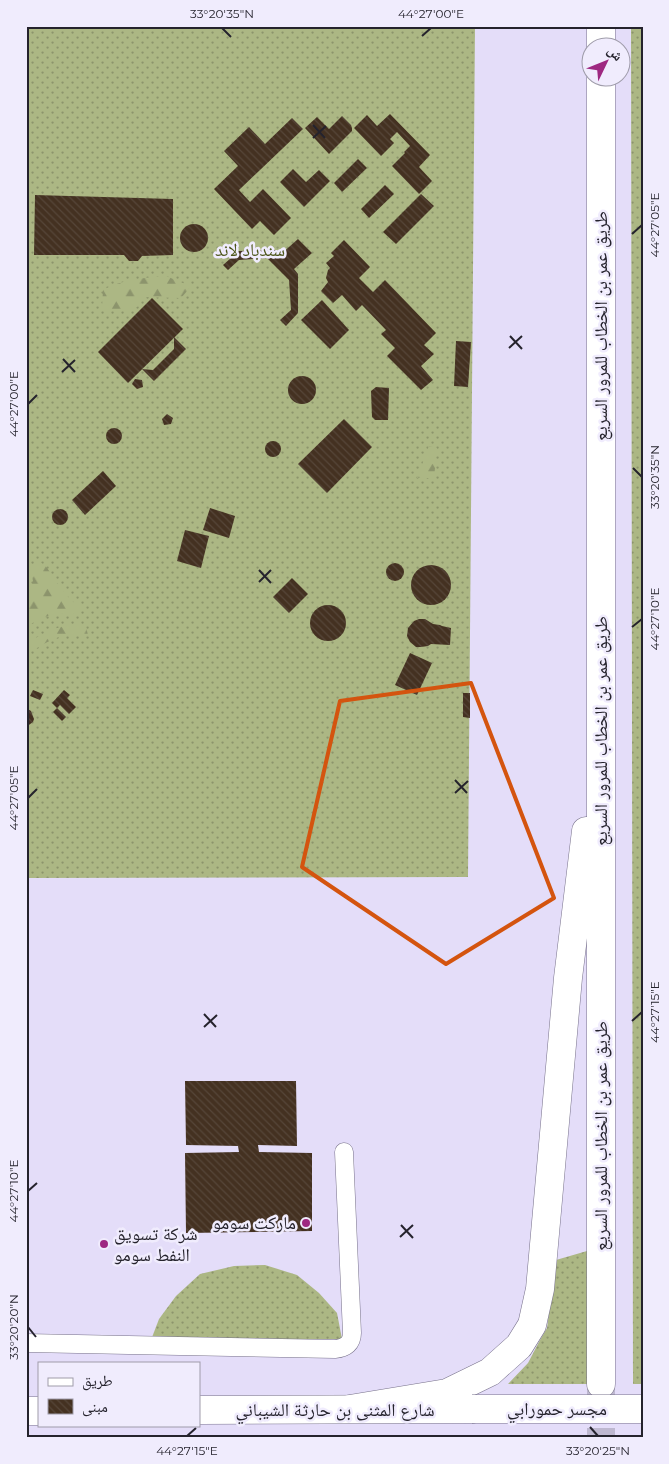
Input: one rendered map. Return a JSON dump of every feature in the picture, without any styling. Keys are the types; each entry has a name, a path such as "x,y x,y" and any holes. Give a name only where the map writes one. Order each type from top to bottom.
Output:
{"main road":[{"name":"طريق عمر بن الخطاب للمرور السريع","path":"601,88 601,1384"},
{"path":"350,1409 447,1392 490,1372 519,1346 532,1325 540,1289 568,978 601,715"},
{"name":"شارع المثنى بن حارثة الشيباني","path":"200,1410 472,1409"},
{"name":"مجسر حمورابي","path":"472,1409 643,1409"}],"street":[{"path":"26,1343 335,1349 345,1347 350,1341 352,1332 344,1152"}],"highlighted area":[{"path":"471,683 554,898 446,964 302,867 340,701"}],"green space":[{"name":"سندباد لاند","path":"26,26 475,26 468,877 26,878"},
{"path":"631,26 643,26 643,1384 633,1384"},
{"path":"166,276 190,286 181,298 141,297 138,306 132,310 106,311 102,308 103,290 111,286 141,278"},
{"path":"429,446 437,448 434,478 417,478"},
{"path":"39,562 50,571 65,593 80,607 79,611 74,614 52,615 26,625 26,598 33,581 30,569"},
{"path":"70,625 86,627 88,635 65,635 34,650 28,643 48,632"},
{"path":"587,1251 595,1384 508,1384 528,1363 547,1328 556,1260"},
{"path":"265,1265 297,1275 319,1293 337,1313 342,1339 151,1340 159,1319 176,1296 200,1274 234,1266"}],"building":[{"path":"390,114 430,155 419,167 432,181 419,194 392,166 410,146 397,132 390,139 394,143 381,156 354,128 367,115 377,126"},
{"path":"342,116 351,125 352,131 329,154 305,128 317,117 329,129"},
{"path":"292,118 303,129 239,190 250,202 263,189 291,218 274,235 260,221 252,229 214,189 238,166 224,151 249,127 265,144"},
{"path":"358,159 367,168 342,192 334,183"},
{"path":"293,169 306,182 319,170 330,181 304,207 280,182"},
{"path":"385,185 394,194 369,218 361,209"},
{"path":"421,194 434,206 396,244 383,232"},
{"path":"35,195 173,199 173,255 142,256 138,261 129,261 124,255 34,255"},
{"path":"194,224 204,228 208,238 204,248 194,252 184,248 180,238 184,228"},
{"path":"298,239 312,253 294,269 298,274 298,313 286,326 280,320 291,310 289,280 267,258 239,260 228,270 223,265 239,251 275,250 280,255"},
{"path":"344,240 370,267 359,278 373,292 385,280 436,333 424,345 434,354 421,366 433,380 421,390 387,356 395,348 381,334 386,330 362,305 356,311 342,295 333,303 321,291 328,282 326,278 330,268 326,263 334,256 331,253"},
{"path":"152,298 183,329 128,383 98,352"},
{"path":"322,300 349,330 330,349 301,320"},
{"path":"174,337 186,349 154,381 142,369 153,370 174,349"},
{"path":"456,341 471,342 468,387 454,386"},
{"path":"302,376 312,380 316,390 312,400 302,404 292,400 288,390 292,380"},
{"path":"135,379 142,380 143,387 137,389 132,384"},
{"path":"376,387 389,388 388,420 375,420 372,417 371,391"},
{"path":"167,414 173,418 171,424 164,425 162,419"},
{"path":"344,419 372,447 327,493 298,464"},
{"path":"114,428 120,430 122,436 120,442 114,444 108,442 106,436 108,430"},
{"path":"273,441 279,443 281,449 279,455 273,457 267,455 265,449 267,443"},
{"path":"103,471 116,486 85,515 72,500"},
{"path":"210,508 235,516 229,538 203,530"},
{"path":"60,509 68,517 60,525 52,517"},
{"path":"185,530 209,536 201,568 177,561"},
{"path":"395,563 403,568 404,572 399,580 395,581 387,576 386,572 391,564"},
{"path":"427,565 435,565 442,568 448,574 451,585 448,596 442,602 435,605 427,605 420,602 414,596 411,589 411,581 414,574 420,568"},
{"path":"292,578 308,594 289,613 273,597"},
{"path":"328,605 341,610 346,623 341,636 328,641 315,636 310,623 315,610"},
{"path":"425,619 433,624 451,628 450,645 431,644 416,647 410,642 407,636 408,628 414,621"},
{"path":"410,653 432,663 417,695 395,685"},
{"path":"33,690 43,694 40,700 30,696"},
{"path":"64,690 70,695 67,698 76,707 69,714 60,705 57,708 52,703"},
{"path":"463,693 470,693 470,718 463,717"},
{"path":"26,708 31,711 34,719 26,727"},
{"path":"57,708 66,717 62,721 53,712"},
{"path":"185,1081 296,1081 297,1146 258,1145 259,1152 312,1153 312,1231 186,1233 185,1153 239,1152 238,1146 186,1145"}],"tunnel":[{"path":"601,1386 601,1438"}],"place":[{"name":"ماركت سومو","path":"306,1223"},
{"name":"شركة تسويق النفط سومو","path":"104,1244"}]}
